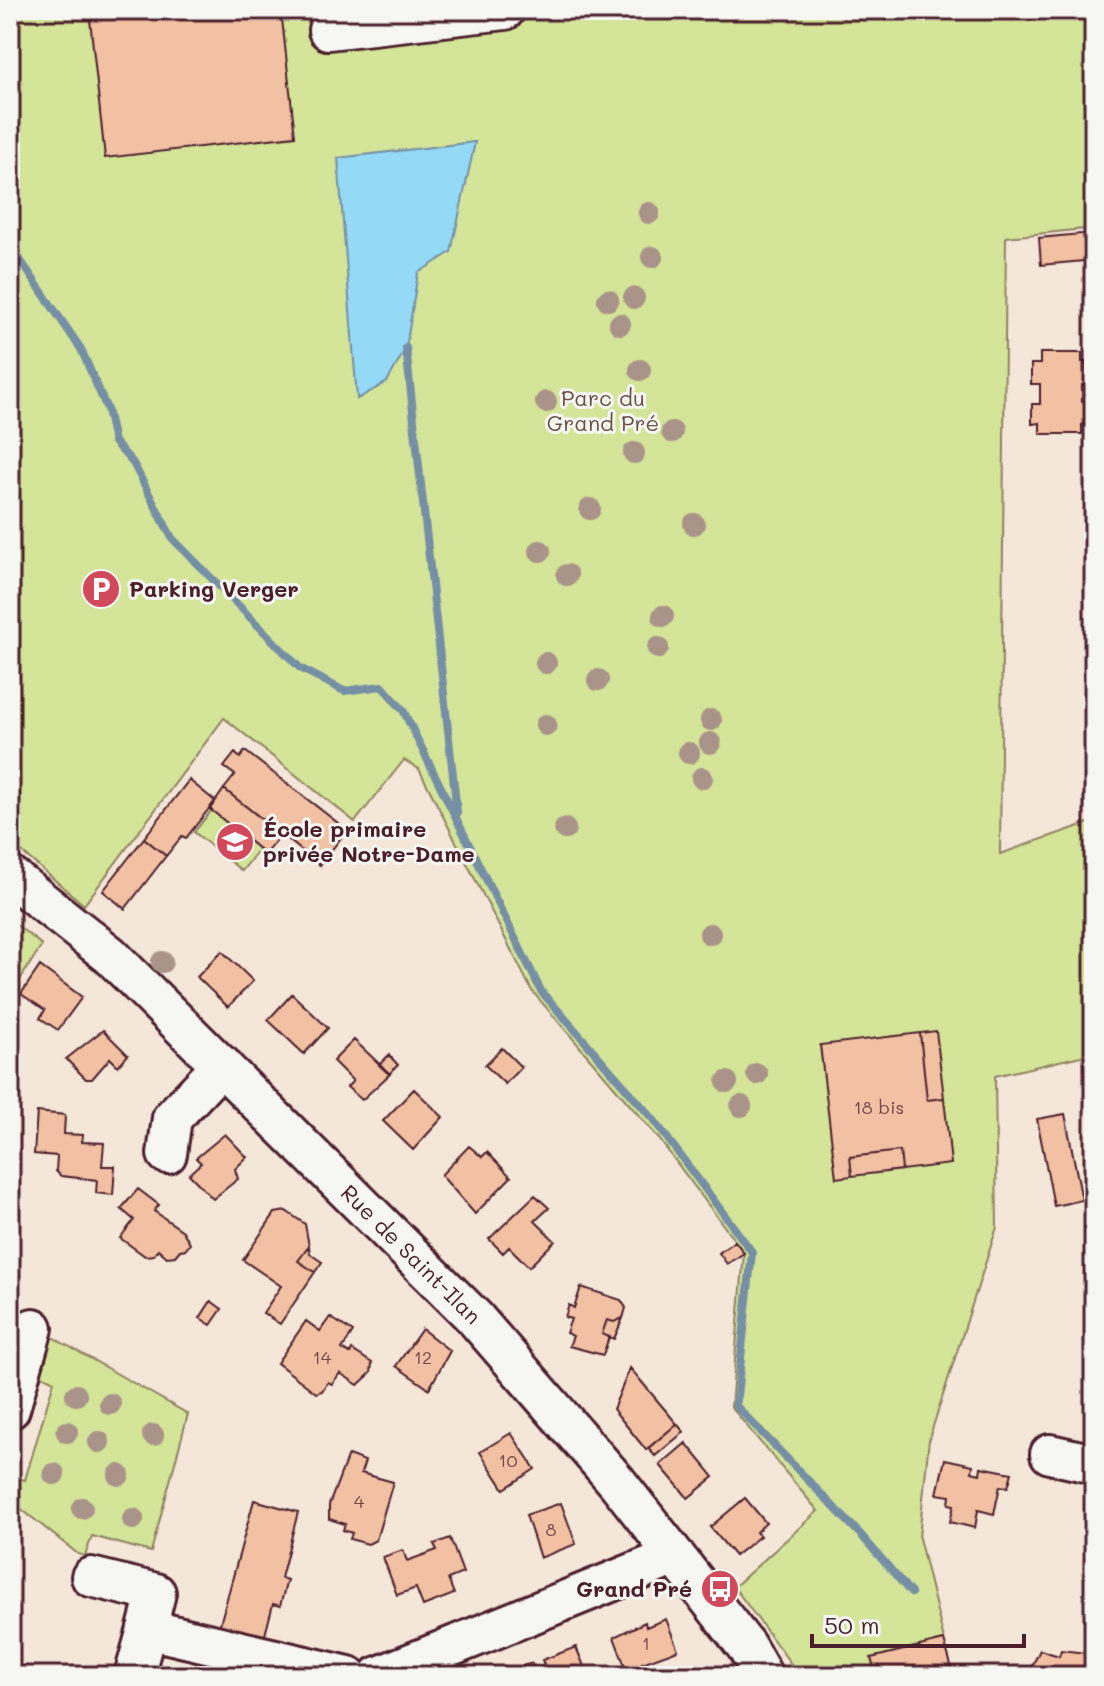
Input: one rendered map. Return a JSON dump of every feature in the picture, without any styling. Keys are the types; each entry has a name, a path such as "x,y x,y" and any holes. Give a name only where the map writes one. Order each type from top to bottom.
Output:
{"street":[{"path":"328,30 505,10"},
{"name":"Rue de Saint-Ilan","path":"10,876 110,955 474,1317 675,1556 746,1646 763,1676"},
{"path":"161,1129 222,1065"},
{"path":"10,1409 33,1328"},
{"path":"1050,1454 1094,1464"},
{"path":"379,1676 675,1556"},
{"path":"91,1577 156,1593 134,1676"},
{"path":"147,1629 348,1676"}],"green space":[{"name":"Parc du Grand Pré","path":"10,10 1094,10 1094,228 1006,237 1000,854 1094,821 1094,1053 995,1076 997,1227 929,1439 919,1538 944,1640 872,1658 876,1676 800,1676 734,1587 818,1511 731,1407 744,1253 659,1139 532,991 419,769 404,760 355,822 224,718 84,905 10,842"},
{"path":"215,806 263,844 242,871 194,832"},
{"path":"10,920 42,945 10,995"},
{"path":"47,1334 188,1414 151,1552 92,1536 85,1556 78,1554 10,1500 10,1476 25,1480 54,1381 36,1372"}],"water":[{"path":"475,142 451,252 418,273 406,348 387,382 357,399 338,158"}],"building":[{"path":"89,10 281,10 295,136 105,158"},
{"path":"1092,233 1094,260 1041,265 1039,238"},
{"path":"1040,353 1082,353 1082,362 1086,362 1087,385 1082,385 1082,401 1087,401 1087,425 1082,425 1082,434 1040,434 1040,423 1032,424 1032,404 1040,404 1040,384 1031,384 1031,364 1040,364"},
{"path":"245,751 347,830 320,865 224,789 235,775 224,767 235,753 240,758"},
{"path":"189,780 215,801 186,838 182,836 166,856 144,838"},
{"path":"224,789 281,834 265,854 210,809"},
{"path":"144,838 166,856 125,909 103,891"},
{"path":"222,951 253,981 228,1007 197,977"},
{"path":"40,966 82,997 58,1030 40,1018 45,1010 21,994"},
{"path":"292,994 328,1028 304,1054 268,1020"},
{"path":"103,1030 128,1055 118,1066 110,1058 92,1079 86,1079 66,1059"},
{"path":"936,1031 944,1098 927,1100 920,1033"},
{"path":"920,1033 927,1100 944,1098 951,1164 902,1170 900,1151 850,1157 852,1176 836,1178 820,1045"},
{"path":"354,1040 390,1074 362,1100 347,1087 353,1081 333,1061"},
{"path":"502,1048 521,1067 505,1084 485,1065"},
{"path":"389,1055 398,1065 389,1074 379,1065"},
{"path":"414,1089 443,1117 413,1150 383,1121"},
{"path":"37,1112 65,1115 64,1134 83,1135 82,1142 104,1143 102,1166 115,1166 113,1195 96,1193 97,1180 61,1176 56,1171 57,1156 34,1154"},
{"path":"1065,1114 1082,1200 1054,1206 1037,1119"},
{"path":"225,1134 247,1157 235,1169 238,1179 213,1199 189,1174 201,1163 196,1158"},
{"path":"469,1146 482,1157 487,1152 511,1177 475,1214 441,1175"},
{"path":"900,1151 902,1170 852,1176 850,1157"},
{"path":"138,1189 159,1205 154,1211 183,1231 190,1244 186,1249 175,1256 167,1257 158,1249 154,1255 145,1256 120,1238 134,1220 121,1209"},
{"path":"535,1195 549,1208 535,1221 555,1241 529,1267 509,1247 503,1253 489,1239"},
{"path":"286,1211 305,1224 309,1246 298,1261 315,1272 280,1324 263,1313 281,1286 243,1260 275,1213"},
{"path":"735,1241 744,1253 727,1264 719,1253"},
{"path":"309,1246 310,1254 322,1262 315,1272 298,1261"},
{"path":"581,1287 621,1300 626,1308 623,1318 614,1322 607,1320 602,1334 609,1337 603,1355 569,1346 573,1336 566,1333 571,1319 565,1317 569,1305 574,1308"},
{"path":"211,1301 222,1309 211,1325 200,1318"},
{"path":"330,1317 353,1332 342,1349 350,1354 352,1350 372,1363 371,1373 358,1385 340,1373 332,1384 328,1382 322,1391 316,1393 277,1363 306,1321 320,1331"},
{"path":"623,1318 614,1339 602,1334 607,1320 614,1322"},
{"path":"422,1329 450,1351 429,1389 396,1366"},
{"path":"630,1368 677,1424 646,1450 613,1409"},
{"path":"677,1424 684,1432 655,1456 648,1448"},
{"path":"511,1433 535,1469 504,1489 480,1452"},
{"path":"686,1443 714,1477 688,1498 660,1465"},
{"path":"348,1455 365,1461 361,1473 393,1482 376,1540 368,1544 350,1539 352,1533 343,1530 345,1524 329,1519 329,1505"},
{"path":"945,1459 973,1465 972,1472 980,1474 981,1467 1012,1473 1008,1487 1000,1486 994,1514 978,1510 975,1528 950,1522 954,1505 949,1504 950,1496 937,1494"},
{"path":"745,1498 766,1523 756,1532 760,1536 735,1556 710,1527"},
{"path":"254,1500 298,1512 281,1578 287,1580 280,1606 273,1604 264,1639 219,1628"},
{"path":"561,1503 576,1544 540,1558 526,1515"},
{"path":"450,1538 463,1573 448,1579 454,1594 423,1606 416,1588 397,1595 383,1557 403,1550 407,1561 437,1550 434,1544"},
{"path":"666,1619 678,1650 642,1663 644,1668 628,1674 614,1637 645,1622 646,1627"},
{"path":"944,1640 954,1676 876,1676 871,1658"},
{"path":"576,1647 586,1671 573,1676 495,1676 532,1663 534,1668 544,1664 542,1660"},
{"path":"1040,1650 1059,1656 1061,1650 1094,1654 1094,1676 1084,1671 1081,1676 1027,1676"}],"waterway":[{"path":"10,245 81,349 107,409 114,442 133,463 172,538 300,668 344,691 382,686 403,710 541,991 653,1119 752,1252 736,1406 861,1535 911,1593"},
{"path":"406,348 457,812"}],"place":[{"name":"Parking Verger","path":"101,589"},
{"name":"École primaire privée Notre-Dame","path":"235,842"},
{"name":"Grand Pré","path":"720,1589"}]}
